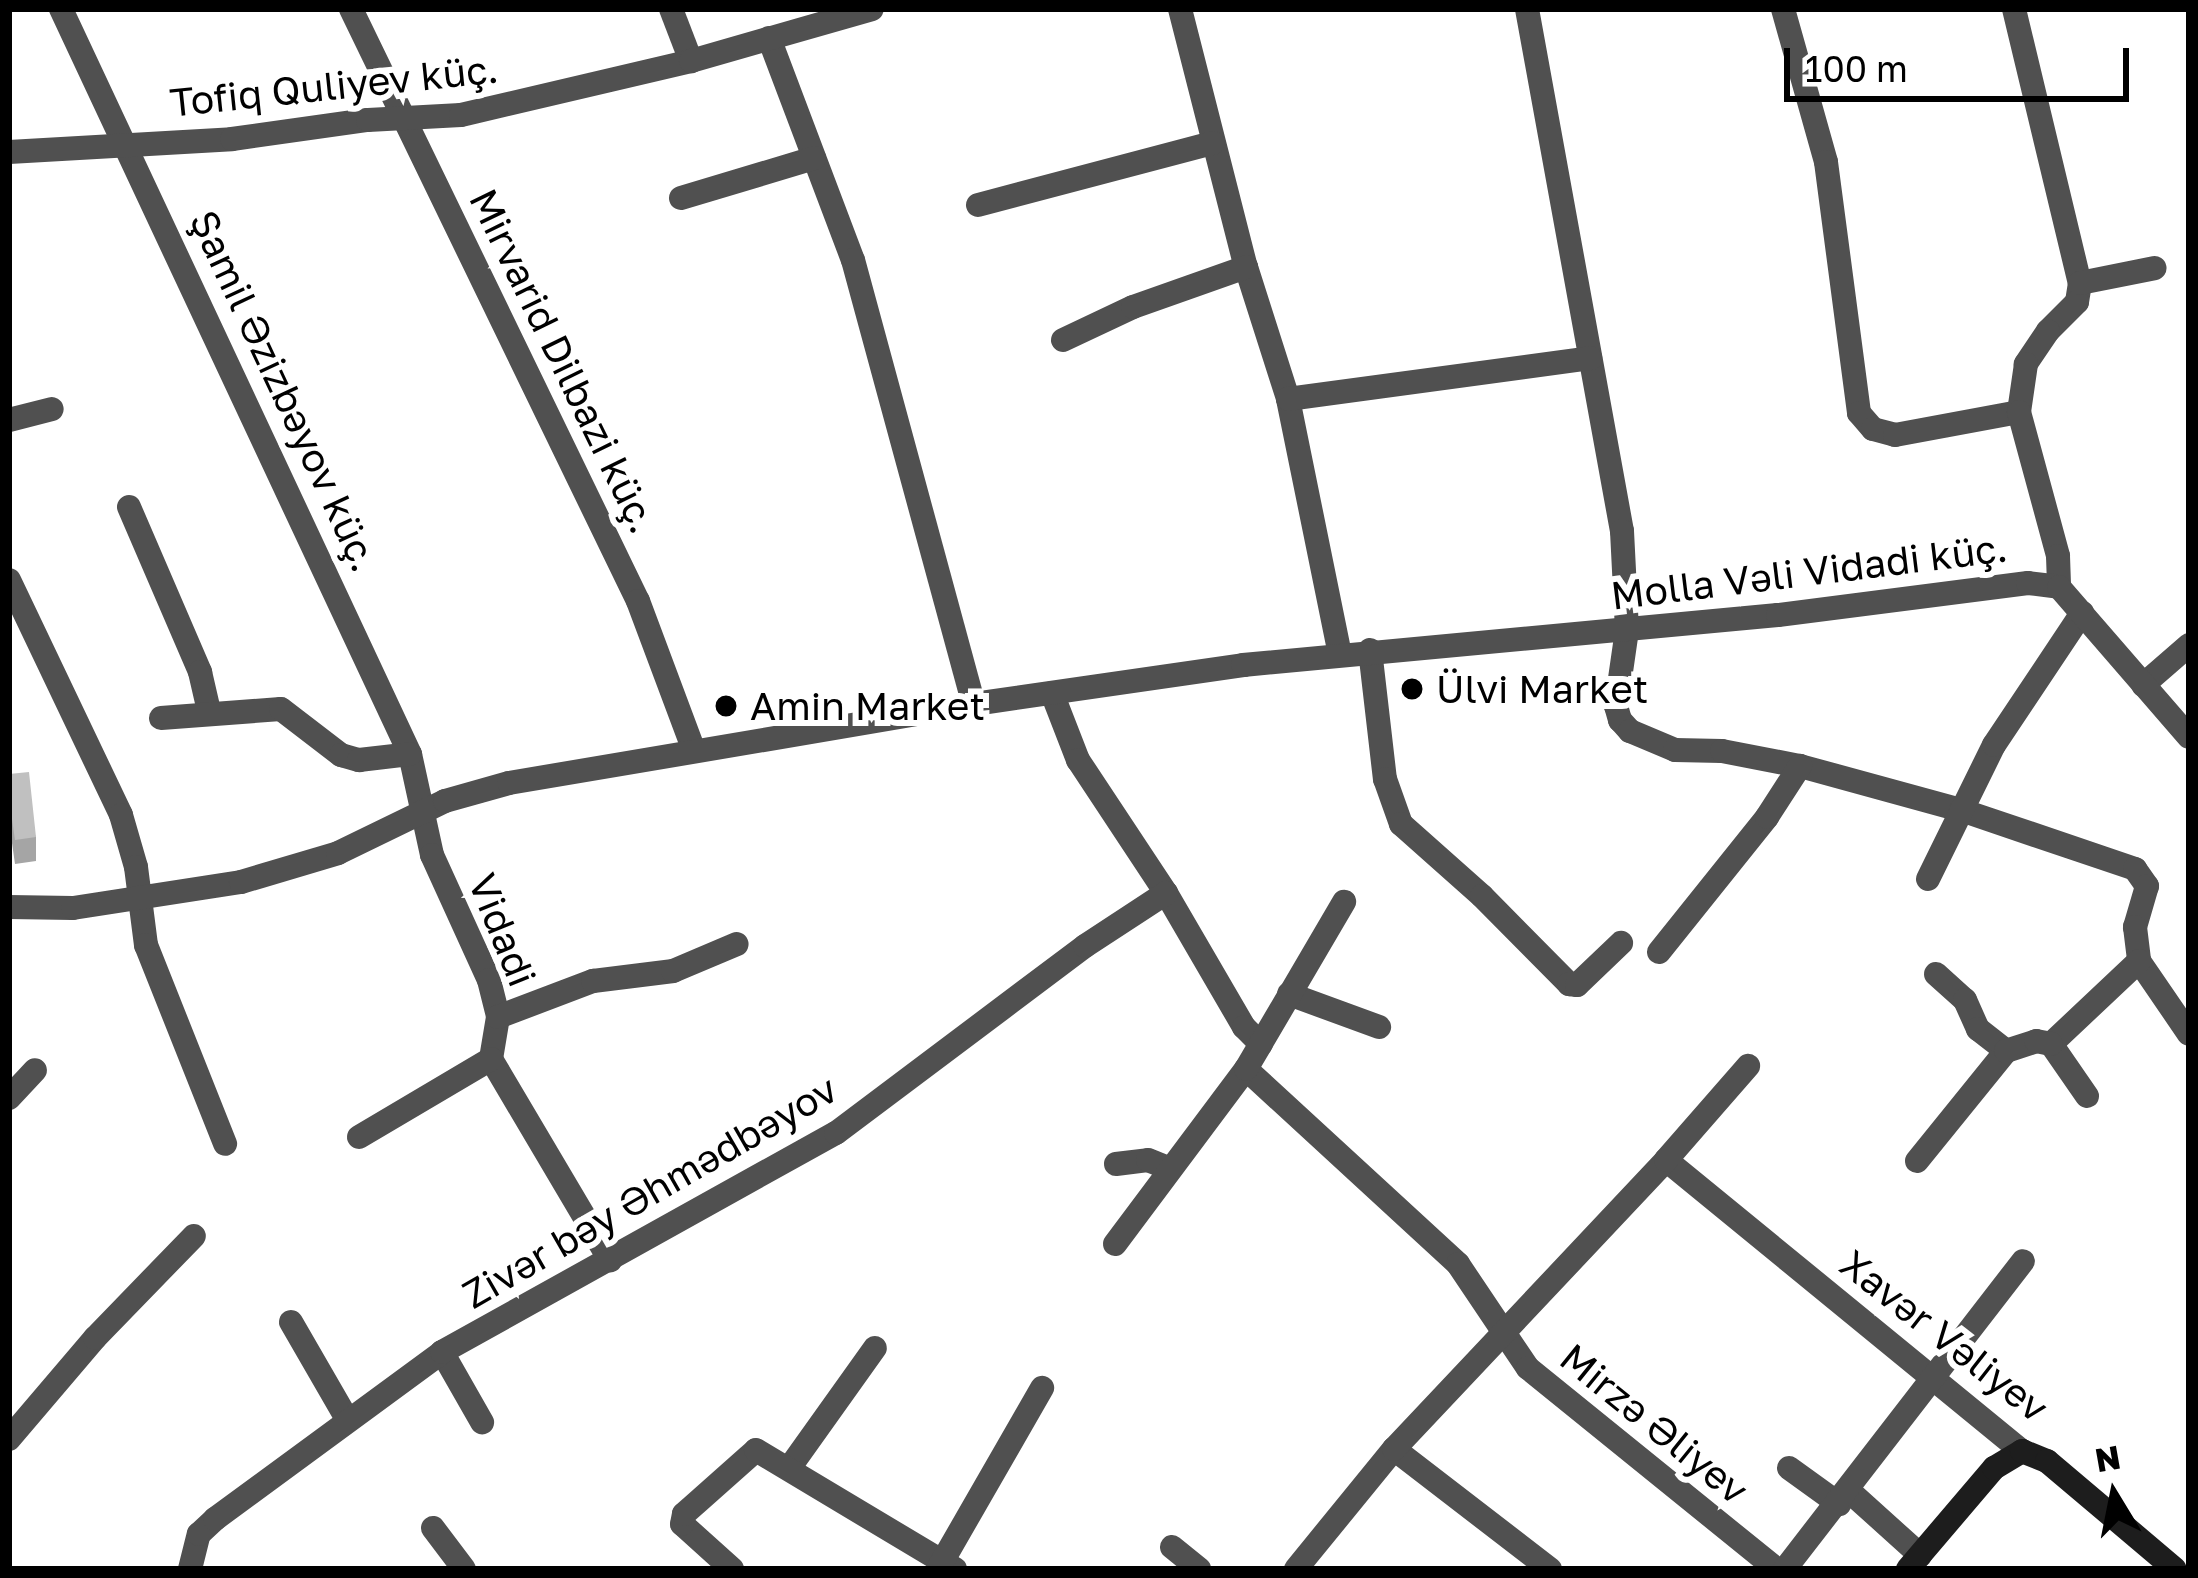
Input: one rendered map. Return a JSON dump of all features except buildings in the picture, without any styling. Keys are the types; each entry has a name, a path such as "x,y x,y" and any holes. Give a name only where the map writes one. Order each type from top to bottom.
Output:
{"street":[{"name":"Şamil Əzizbəyov küç.","path":"62,9 129,143 410,754 422,811"},
{"name":"Mirvarid Dilbazi küç.","path":"352,9 638,601 694,751"},
{"path":"670,9 691,61"},
{"name":"Tofiq Quliyev küç.","path":"9,152 232,139 405,117 461,115 691,61 872,9"},
{"path":"1180,9 1246,267 1288,399 1340,654"},
{"path":"1527,9 1622,531 1627,630 1616,706 1630,730 1675,750 1723,751 1800,766 1961,810 2143,874 2147,886 2133,943 2139,961 2189,1034"},
{"path":"1783,9 1826,163 1859,413 1873,429 1895,435 2019,412"},
{"path":"2014,9 2080,283 2077,302 2048,331 2026,364 2019,412 2058,556 2060,587"},
{"path":"769,38 853,260 974,704"},
{"path":"978,205 1213,143"},
{"path":"681,199 814,158"},
{"path":"1063,340 1150,300 1246,267"},
{"path":"2080,283 2156,268"},
{"path":"1288,399 1590,358"},
{"path":"9,420 52,409"},
{"path":"129,507 200,672 209,711"},
{"path":"9,580 121,815 146,945 172,1021 225,1144"},
{"name":"Molla Vəli Vidadi küç.","path":"9,907 73,908 140,899 296,868 422,811 509,783 974,704 1370,650 1627,630 2028,583 2060,587 2189,736"},
{"path":"1928,879 1994,746 2082,613"},
{"path":"2144,685 2189,645"},
{"path":"1370,650 1385,779 1401,824 1482,896 1569,984 1577,985 1622,944"},
{"path":"1052,693 1078,760 1166,892 1244,1027 1261,1044"},
{"path":"160,718 281,709 325,746 359,760 410,754"},
{"path":"1659,952 1767,817 1800,766"},
{"name":"Vidadi","path":"422,811 432,855 489,980 498,1017 491,1059"},
{"name":"Zivər bəy Əhmədbəyov","path":"190,1569 199,1534 215,1519 442,1352 836,1133 1085,946 1166,892"},
{"path":"1115,1244 1246,1069 1344,902"},
{"path":"498,1017 593,981 673,970 737,944"},
{"path":"2051,1044 2139,961"},
{"path":"1936,974 1965,1000 1978,1029 2006,1051"},
{"path":"1289,994 1379,1027"},
{"path":"1917,1161 2006,1051 2036,1041 2051,1044 2087,1096"},
{"path":"359,1137 491,1059 610,1260"},
{"path":"1295,1569 1394,1448 1666,1160 1748,1066"},
{"name":"Mirzə Əliyev","path":"1246,1069 1476,1282 1528,1368 1780,1569"},
{"path":"9,1098 35,1070"},
{"path":"1116,1164 1148,1160 1168,1168"},
{"name":"Xavər Vəliyev","path":"1666,1160 2022,1451 2047,1462 2176,1569"},
{"path":"9,1439 95,1338 194,1236"},
{"path":"1780,1569 1844,1497 2023,1261"},
{"path":"291,1322 346,1419"},
{"path":"790,1467 875,1348"},
{"path":"442,1352 482,1422"},
{"path":"732,1569 688,1532 682,1524 684,1514 746,1454 766,1452 945,1566 1042,1388"},
{"path":"1394,1448 1550,1569"},
{"path":"1789,1468 1844,1497 1914,1562 2006,1456 2022,1451"},
{"path":"433,1528 464,1569"},
{"path":"1172,1547 1198,1569"}],"place":[{"name":"Ülvi Market","path":"1412,689"},
{"name":"Amin Market","path":"726,706"}]}
